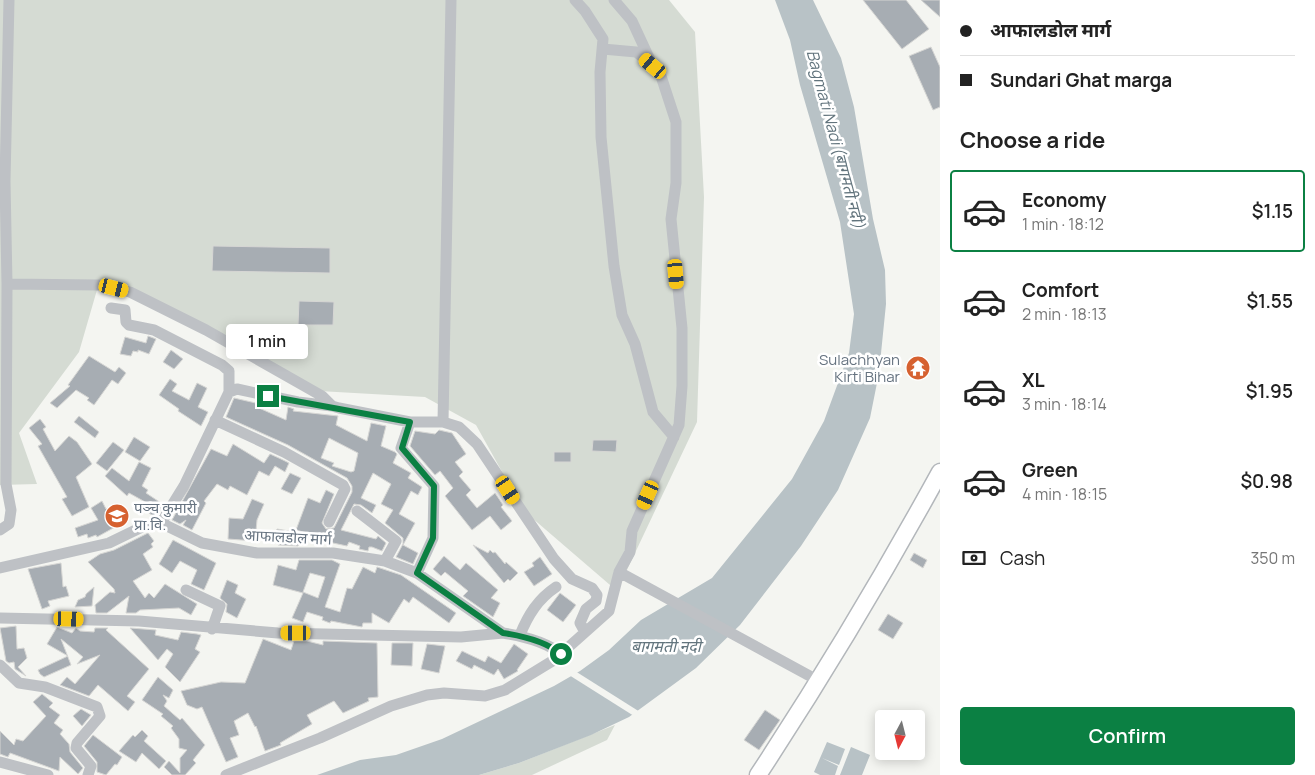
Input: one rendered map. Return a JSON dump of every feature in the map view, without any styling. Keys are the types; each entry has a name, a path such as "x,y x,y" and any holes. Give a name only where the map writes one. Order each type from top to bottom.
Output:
{"main road":[{"path":"758,775 888,567 940,472"}],"street":[{"path":"0,530 9,524 11,510 6,484 7,284 5,181 9,0"},
{"path":"444,422 451,0"},
{"path":"575,0 597,27 603,39 600,72 602,96 601,137 614,266 622,315 635,344 653,412 674,437"},
{"path":"614,0 632,21"},
{"path":"621,0 653,66"},
{"path":"226,775 320,738 391,706 427,695 444,693 485,696 505,690 558,657 609,611 619,572 630,552 632,532 679,425 682,386 682,328 671,219 676,184 676,122 659,70 636,52 603,49"},
{"path":"7,284 99,285 130,292 206,330 322,396 332,406"},
{"path":"0,568 102,545 144,526 161,523 184,486 229,392 229,372 222,365 154,330 129,326 125,310 112,308"},
{"path":"229,392 238,389 410,422 444,422 459,427 477,444 554,560 572,579 592,588 597,594 596,601 586,609 580,623 586,632"},
{"path":"215,420 284,452 343,485 345,489 344,495 329,522"},
{"path":"410,422 402,448 432,481 435,493 433,538 417,573"},
{"path":"357,511 396,540 385,561"},
{"name":"आफालडोल मार्ग","path":"161,523 202,543 257,553 333,553 385,561 417,573 503,633 520,635 552,646 558,657"},
{"path":"619,572 818,681"},
{"path":"520,635 533,609 543,596 556,587"},
{"path":"186,590 220,606 212,629"},
{"path":"0,618 139,621 212,629 278,633 461,637 503,633"},
{"path":"0,665 19,683 45,687 96,707 100,716 77,743 76,748 90,766 88,775"},
{"path":"0,762 48,775"}],"shaded area":[{"path":"0,0 669,0 695,32 704,197 697,422 617,591 524,511 476,425 425,397 319,391 145,295 99,283 79,352 19,433 37,484 0,485"},
{"path":"615,725 607,740 532,775 479,775 519,763"}],"water":[{"name":"बागमती नदी","path":"775,0 813,0 841,58 854,107 873,219 885,270 886,304 879,373 870,418 838,490 801,546 740,625 696,668 629,717 591,735 519,763 479,775 317,775 360,760 396,755 442,739 554,686 580,671 609,650 641,620 712,578 792,479 824,421 849,353 854,314 840,222 800,85 790,40"},
{"path":"827,742 845,749 839,765 822,758 838,766 835,775 820,775 814,772"},
{"path":"851,747 870,755 862,775 840,775"}],"pier":[{"path":"575,671 640,712 634,716 569,675"}],"building":[{"path":"863,0 906,0 929,29 902,49"},
{"path":"921,0 940,0 940,17"},
{"path":"931,47 940,67 940,107 933,110 909,56"},
{"path":"213,246 330,248 330,273 212,271"},
{"path":"299,301 334,302 333,325 298,325"},
{"path":"148,336 156,339 149,354 138,350 138,352 133,351 131,356 120,354 125,337 146,343"},
{"path":"171,350 183,359 174,369 163,362"},
{"path":"89,356 115,372 119,367 126,373 118,384 112,380 94,405 87,400 89,398 76,390 57,408 50,403 70,386 68,385"},
{"path":"170,379 177,384 172,391 189,400 197,383 207,388 198,407 208,412 201,426 178,411 179,409 159,395"},
{"path":"234,398 260,404 259,408 286,420 288,407 294,409 293,411 338,416 336,425 367,441 371,423 386,426 381,446 397,454 393,463 411,473 408,478 422,487 418,495 411,491 399,514 415,523 403,545 418,553 413,564 396,557 403,544 403,538 385,523 393,510 381,504 391,484 373,473 361,498 376,505 372,513 361,505 354,504 341,530 376,539 378,536 386,543 382,551 372,547 369,547 368,551 359,549 360,546 349,542 347,546 333,543 325,538 296,530 308,498 320,503 326,490 334,494 322,523 326,529 334,528 352,492 352,486 347,478 288,445 226,417","holes":["329,438 358,453 354,471 351,472 332,466 334,463 321,458"]},
{"path":"79,416 99,432 95,438 74,422"},
{"path":"40,419 46,427 43,429 55,451 69,436 77,442 92,464 76,477 89,507 72,516 62,499 67,497 38,446 42,444 29,428"},
{"path":"439,430 452,433 466,454 455,462 463,472 459,476 471,490 466,495 477,508 495,493 503,505 501,507 512,521 501,530 490,516 472,530 445,496 453,488 440,471 435,475 410,446 415,431 435,434"},
{"path":"134,437 150,447 140,461 125,452"},
{"path":"593,440 617,440 616,452 592,451"},
{"path":"113,442 124,450 107,471 96,463"},
{"path":"233,444 264,463 270,454 289,463 285,472 275,466 269,476 259,471 247,495 230,486 228,490 217,484 204,501 206,503 192,530 183,525 186,520 180,524 172,520 211,449 227,456"},
{"path":"554,452 571,452 571,462 554,462"},
{"path":"139,462 151,468 142,486 148,490 146,493 164,505 155,517 143,509 147,503 129,493 127,496 105,476 112,468 129,481"},
{"path":"290,473 301,478 292,494 281,489"},
{"path":"252,499 264,504 257,520 255,541 228,539 229,518 243,519"},
{"path":"102,501 106,509 116,504 126,521 97,537 96,535 88,538 87,534 78,537 75,528 98,520 91,508"},
{"path":"277,529 301,533 298,546 278,545 279,539 275,538"},
{"path":"148,533 154,541 151,544 153,547 143,554 152,570 133,581 145,598 149,593 154,598 165,584 197,604 191,615 179,608 140,610 136,613 126,613 129,596 107,613 96,613 95,605 110,592 115,593 114,589 88,562 100,554 114,550"},
{"path":"173,540 216,563 204,590 191,584 197,570 180,561 172,573 159,564"},
{"path":"473,545 488,553 490,550 493,553 495,552 505,564 506,562 518,573 510,581 508,579 504,583"},
{"path":"914,553 927,560 923,568 910,560"},
{"path":"444,556 460,570 466,563 498,590 491,598 500,603 493,617 463,596 468,591 445,572 441,576 433,569"},
{"path":"540,557 552,574 534,586 524,572 534,566 532,563"},
{"path":"299,560 332,560 340,564 325,607 340,612 347,588 352,589 363,567 375,573 377,567 401,575 456,613 449,623 413,597 409,603 404,599 389,623 372,613 372,623 363,623 362,627 331,621 330,623 322,620 323,617 307,612 303,622 292,618 303,593 273,585 278,565 296,570","holes":["310,573 325,577 318,598 303,592"]},
{"path":"61,563 63,587 66,586 69,596 48,601 50,606 42,609 28,569"},
{"path":"227,580 238,585 235,593 246,599 237,618 226,612 227,604 220,598"},
{"path":"94,587 92,606 75,607 78,600 85,597"},
{"path":"560,593 576,605 563,622 547,610"},
{"path":"888,614 903,623 893,639 878,630"},
{"path":"16,626 17,649 24,648 27,658 18,667 26,676 15,669 14,662 9,663 6,661 0,628"},
{"path":"57,627 72,633 76,628 80,631 94,632 95,628 108,628 106,630 149,669 127,696 135,702 128,711 98,685 89,696 60,685 67,677 75,684 100,655 77,664 83,657 61,639 67,656 47,644"},
{"path":"130,628 156,630 155,635 178,640 181,632 201,635 195,649 200,652 180,682 165,667 173,654 167,649 158,660"},
{"path":"263,639 291,650 294,641 307,641 323,645 323,641 377,643 378,697 368,698 369,701 343,713 334,701 307,715 312,724 280,743 281,745 265,751 256,726 248,713 234,721 239,735 230,738 238,757 226,762 202,707 197,709 187,705 181,691 221,682 245,683"},
{"path":"392,643 413,643 412,666 391,665"},
{"path":"427,644 445,646 439,673 421,669"},
{"path":"514,644 528,654 518,671 504,679 498,669 494,675 474,665 472,669 456,661 462,651 485,662 488,656 501,663"},
{"path":"68,656 71,665 44,677 40,674 38,670"},
{"path":"158,677 173,690 169,698 163,695 167,701 164,706 180,720 182,718 205,745 193,760 196,763 185,775 172,775 164,767 169,761 180,773 180,758 187,750 179,748 179,739 171,728 173,726 161,716 163,714 142,700"},
{"path":"42,694 53,703 49,707 60,715 54,723 63,730 60,734 69,744 70,752 83,768 78,774 60,757 59,771 10,753 8,757 0,754 0,731 14,745 16,739 23,741 46,716 33,702"},
{"path":"81,709 91,715 82,726 73,716"},
{"path":"765,710 780,720 759,750 744,740"},
{"path":"142,730 148,736 144,741 166,761 159,769 142,753 136,762 119,751 133,735 135,737"},
{"path":"93,735 122,757 117,765 115,764 106,775 97,772 97,762 84,746"}],"place":[{"name":"Sulachhyan Kirti Bihar","path":"918,368"},
{"name":"पञ्च कुमारी प्रा.वि.","path":"117,516"}],"route":[{"path":"268,396 332,406 410,422 402,442 404,454 432,481 435,493 433,538 417,573 503,633 520,635 552,646 561,654"}],"water label":[{"name":"Bagmati Nadi (बागमती नदी)","path":"836,139"}]}
